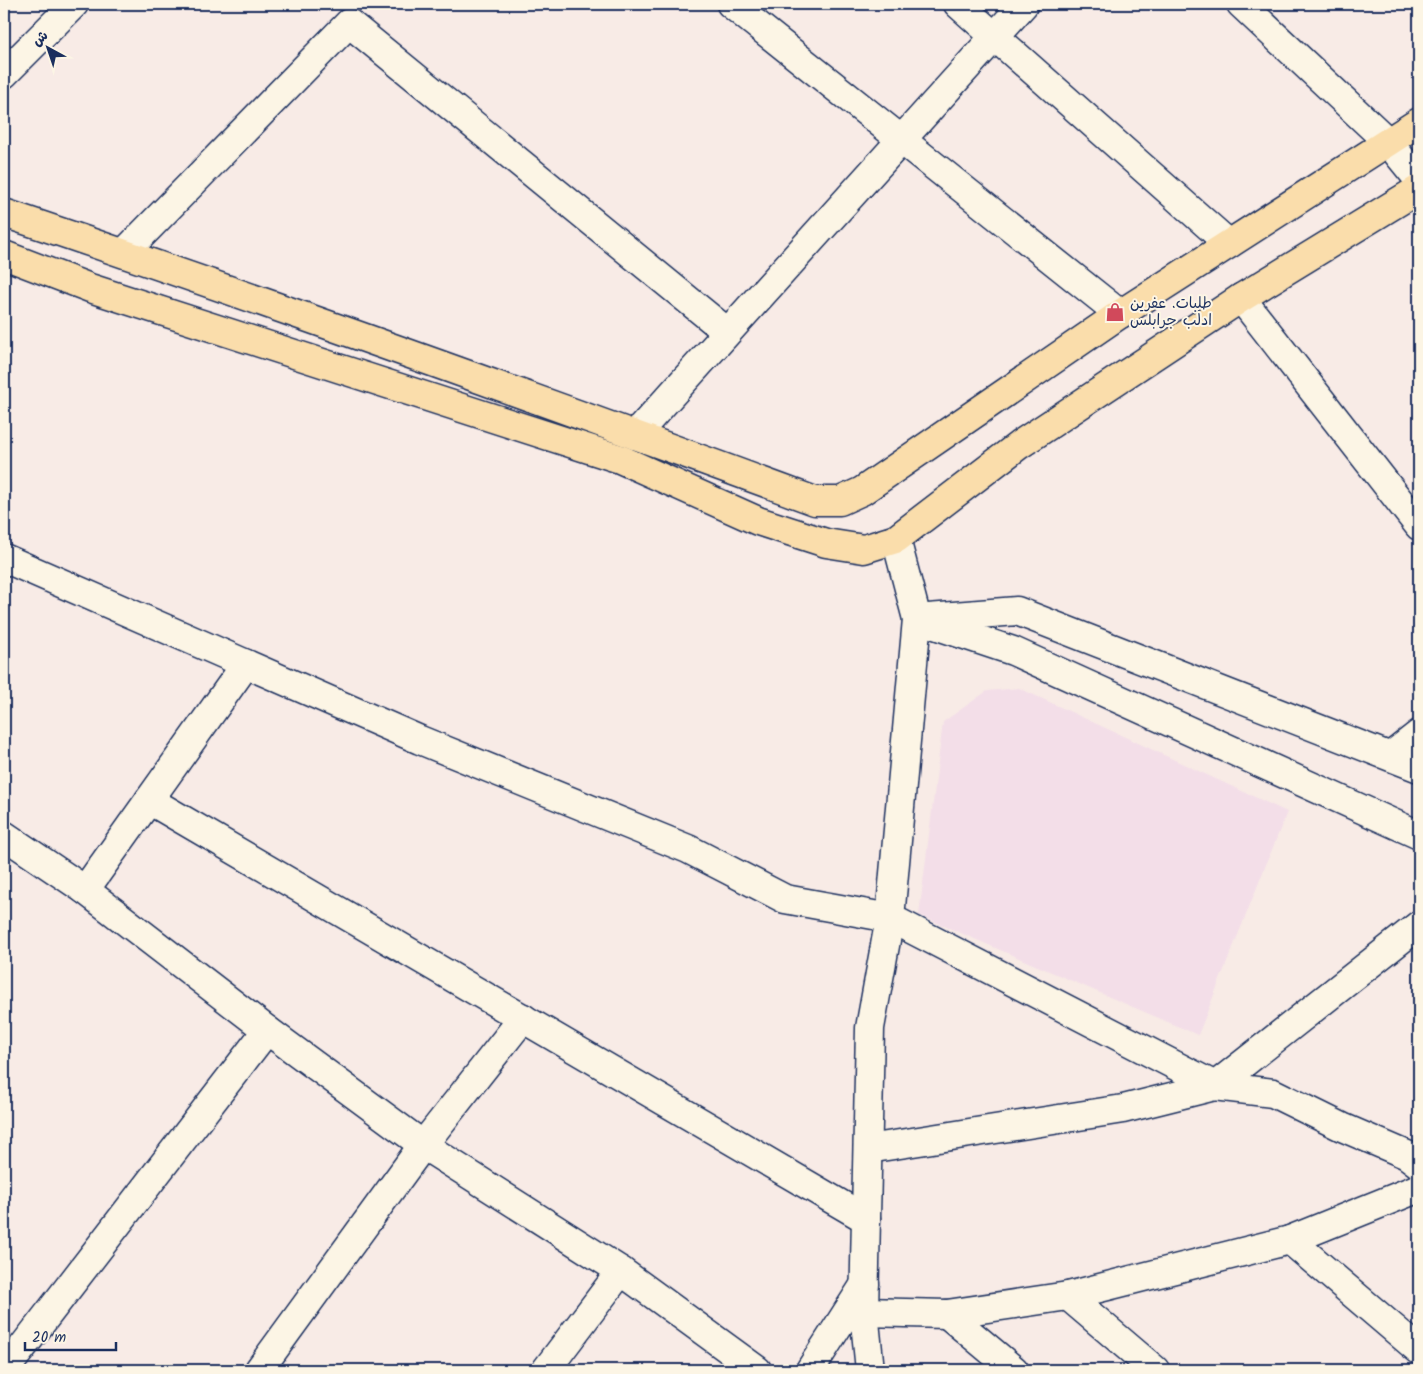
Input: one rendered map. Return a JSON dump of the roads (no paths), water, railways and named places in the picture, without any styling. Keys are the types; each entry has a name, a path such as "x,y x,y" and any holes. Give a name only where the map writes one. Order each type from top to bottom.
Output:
{"main road":[{"path":"4,213 124,253 635,434 815,501 840,501 862,491 1120,314 1419,122"},
{"path":"4,256 90,288 620,459 758,521 826,543 864,549 896,539 1019,445 1241,298 1419,189"}],"street":[{"path":"4,74 74,4"},
{"path":"958,4 1230,244"},
{"path":"635,434 726,331 1024,4"},
{"path":"1241,4 1388,142 1419,180"},
{"path":"745,8 901,139 1120,314"},
{"path":"124,253 349,23 726,331"},
{"path":"1241,298 1419,526"},
{"path":"870,1370 864,1312 870,1028 890,918 917,619 896,539"},
{"path":"4,558 420,740 688,849 785,899 890,918 1215,1086 1273,1093 1407,1155 1419,1164"},
{"path":"917,619 1017,611 1419,768"},
{"path":"917,619 1013,652 1419,835"},
{"path":"85,890 246,664"},
{"path":"1391,756 1419,734"},
{"path":"149,800 866,1219"},
{"path":"4,835 85,890 267,1030 423,1145 622,1271 757,1370"},
{"path":"868,1149 1123,1109 1215,1086 1419,925"},
{"path":"259,1370 423,1145 523,1018"},
{"path":"5,1370 267,1030"},
{"path":"864,1312 947,1314 1068,1296 1290,1240 1419,1188"},
{"path":"1290,1240 1419,1350"},
{"path":"546,1370 622,1271"},
{"path":"810,1370 865,1284"},
{"path":"1068,1296 1154,1370"},
{"path":"947,1314 1014,1370"}],"place":[{"name":"طلبات. عفرين ادلب جرابلس","path":"1115,312"}]}
